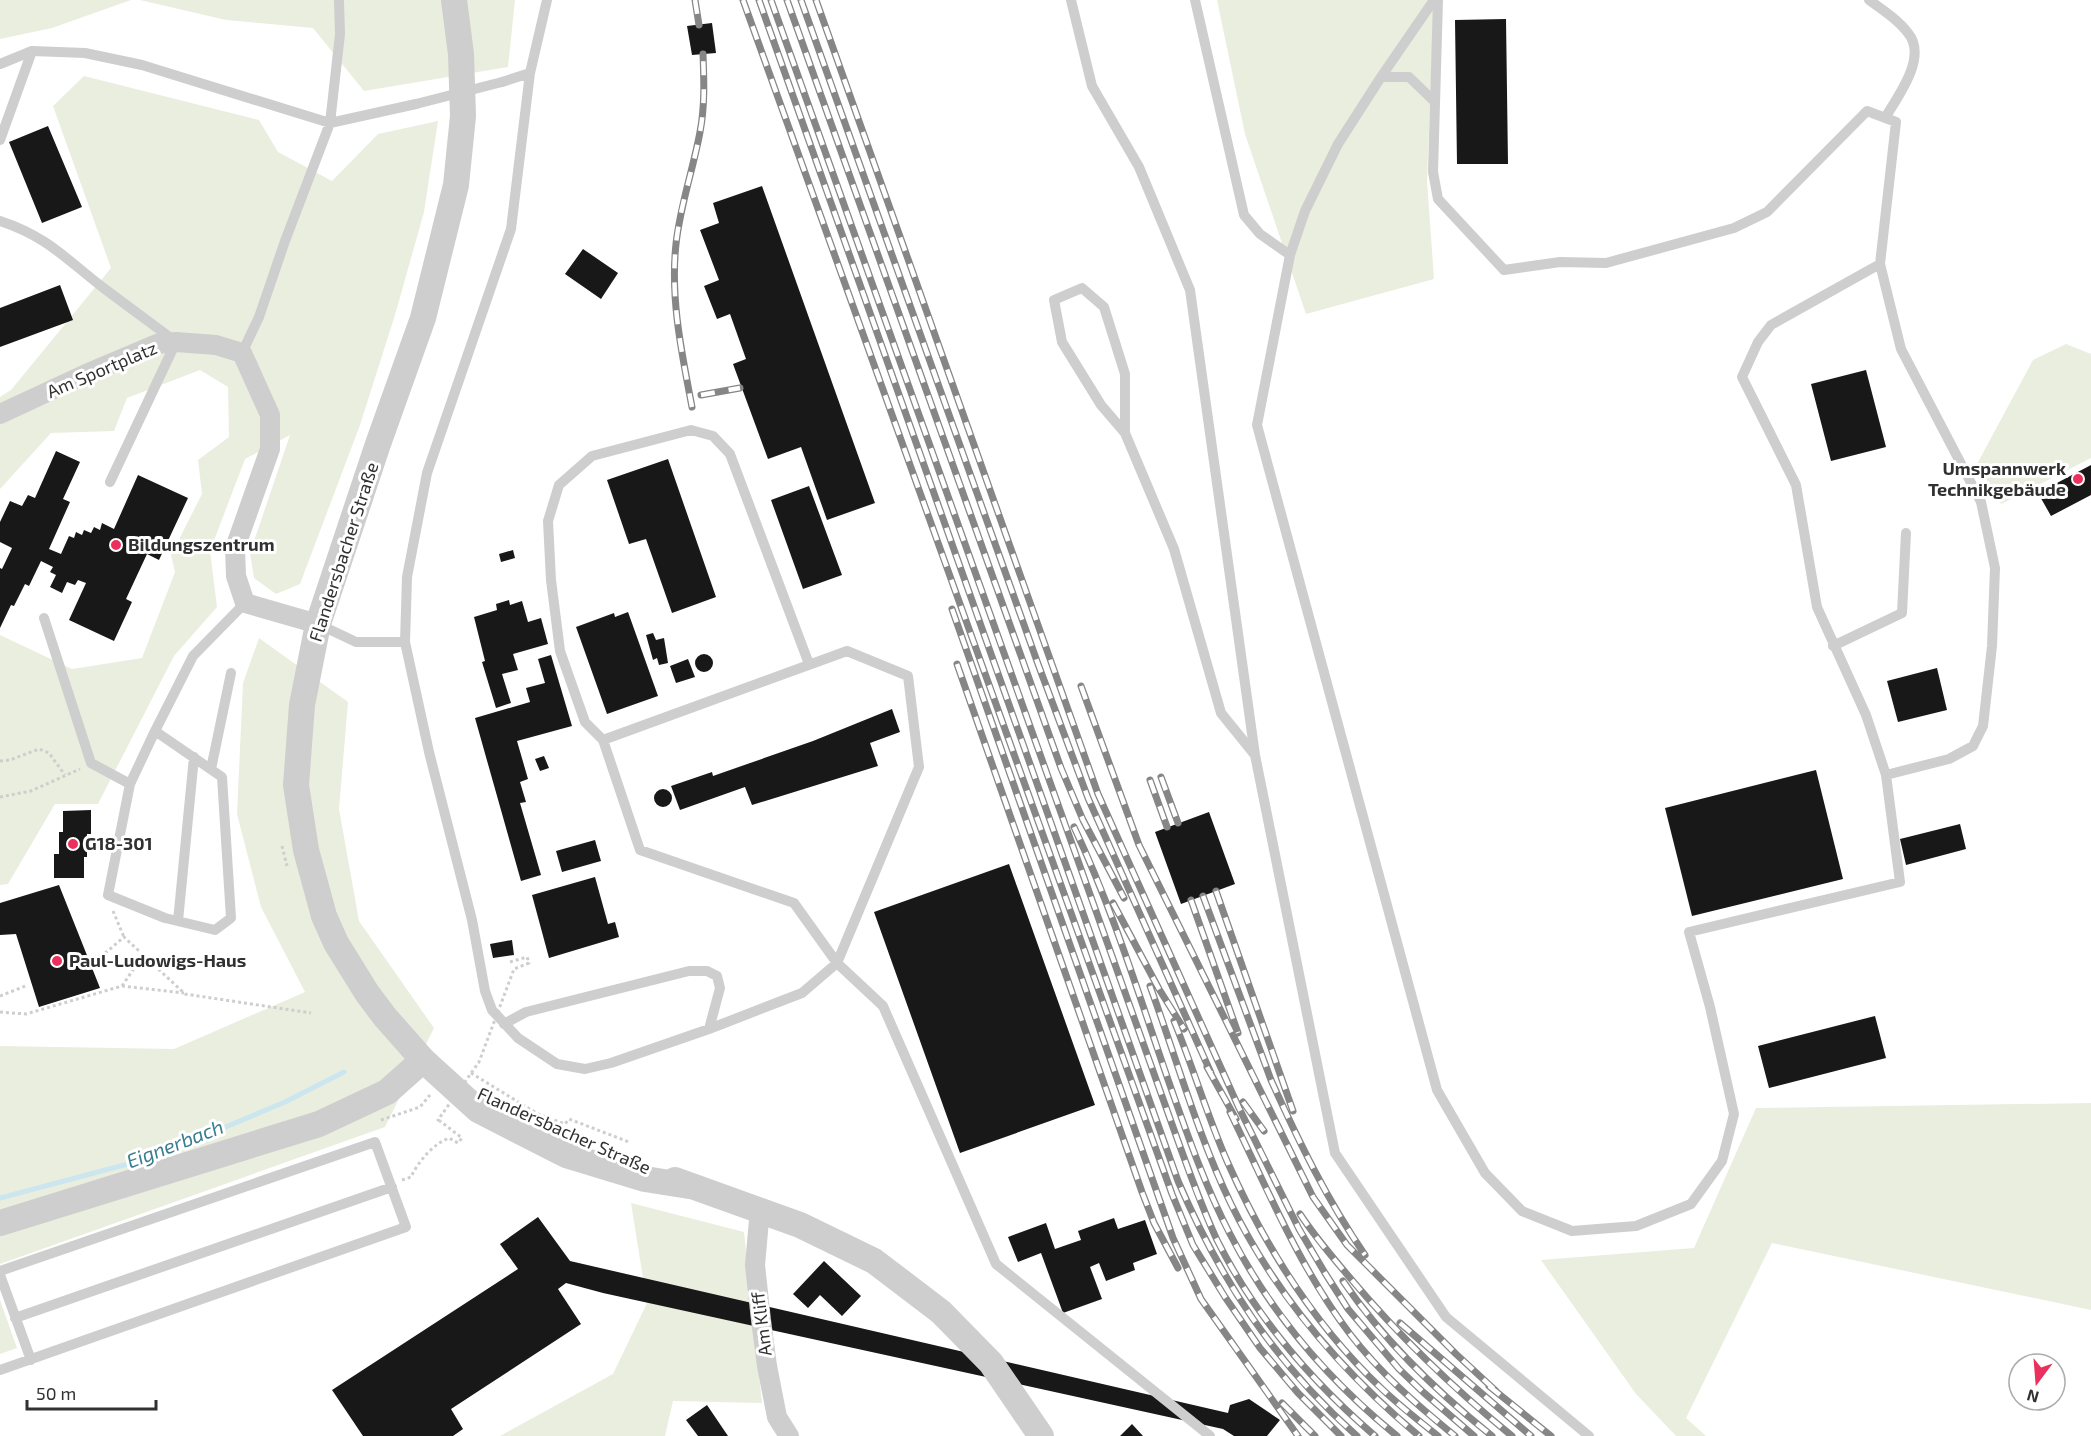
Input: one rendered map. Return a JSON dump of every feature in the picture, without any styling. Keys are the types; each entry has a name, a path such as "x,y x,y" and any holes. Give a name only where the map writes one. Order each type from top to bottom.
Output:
{"street":[{"name":"Flandersbacher Straße","path":"453,0 461,54 463,116 456,185 423,318 318,624 302,705 296,785 306,850 324,916 336,942 367,993 385,1017 434,1078 478,1110 566,1155 645,1179 689,1186 760,1209 800,1225 874,1261 941,1312 991,1364 1041,1436"},
{"name":"Am Sportplatz","path":"0,414 156,344 176,342 216,345 242,353"},
{"path":"242,353 270,416 270,449 236,548 236,576 246,603 318,624"},
{"path":"0,1223 319,1124 387,1092 434,1078"},
{"name":"Am Kliff","path":"760,1209 756,1265 761,1320 777,1417 789,1436"}],"lane":[{"path":"242,353 260,317 285,241 330,123 340,34 339,0"},
{"path":"547,0 530,73 511,229 427,473 407,577 405,642 429,752 472,920 485,991 492,1010 518,1038 557,1064 585,1069 610,1063 709,1029 802,993 837,963 919,767 908,676 847,651 603,740"},
{"path":"1071,0 1092,86 1138,167 1190,290 1255,754 1335,1154 1446,1317 1589,1436"},
{"path":"1195,0 1244,215 1260,234 1290,255"},
{"path":"1436,0 1433,172 1438,199 1504,270 1560,262 1606,263 1734,228 1767,212 1867,111 1896,122 1880,264 1901,349 1981,502 1995,568 1992,646 1983,726 1973,746 1950,759 1886,775"},
{"path":"1436,0 1381,77 1338,144 1305,211 1290,255 1257,425 1437,1090 1485,1173 1522,1211 1572,1232 1635,1226 1691,1204 1722,1161 1734,1114 1710,1007 1689,932 1900,882 1886,775 1866,715 1817,607 1796,485 1742,378 1758,342 1771,325 1880,264"},
{"path":"1869,0 1892,17 1910,35 1915,50 1912,69 1885,118"},
{"path":"0,140 32,51"},
{"path":"0,64 32,51 85,53 142,65 330,123 416,104 530,73"},
{"path":"1381,77 1409,77 1435,102"},
{"path":"0,221 27,230 47,242 176,342 110,482"},
{"path":"1125,433 1125,374 1104,308 1082,288 1054,300 1062,342 1101,405 1125,433 1174,549 1221,714 1255,754"},
{"path":"809,664 730,454 713,436 691,430 592,456 559,485 549,521 551,580 560,651 585,722 603,740 640,850 794,903 837,963 883,1005 996,1264 1210,1436"},
{"path":"1833,646 1902,614 1906,533"},
{"path":"155,731 222,777 231,918 215,930 165,918 108,895 130,784 155,731 193,656 246,603"},
{"path":"44,618 91,763 130,784"},
{"path":"318,624 356,642 405,642"},
{"path":"211,769 231,673"},
{"path":"178,921 194,757"},
{"path":"504,1024 526,1012 689,971 707,971 717,976 720,988 709,1029"},
{"path":"0,1370 31,1360 406,1227 375,1142 0,1273 31,1360"},
{"path":"15,1318 391,1185"}],"path":[{"path":"0,761 10,760 39,749 49,753 65,776 31,791 0,797"},
{"path":"282,845 287,867"},
{"path":"108,895 124,937 185,994"},
{"path":"96,961 124,937"},
{"path":"122,986 143,954"},
{"path":"391,1185 411,1177 416,1165 442,1141 449,1138 458,1143 462,1138 438,1120 479,1062 514,969 529,963 527,957 510,962"},
{"path":"0,996 28,985"},
{"path":"0,1012 26,1014 122,986 311,1013"},
{"path":"465,1069 538,1114 565,1124 569,1119 629,1142"},
{"path":"434,1078 450,1107"}],"shaded area":[{"path":"0,0 131,0 52,28 0,39"},
{"path":"140,0 515,0 508,67 364,91 313,28 226,20"},
{"path":"1217,0 1434,0 1427,181 1434,279 1306,314 1245,134"},
{"path":"84,76 259,120 278,152 332,181 378,134 438,121 424,212 395,315 360,425 300,584 276,594 254,578 250,553 290,435 245,459 210,551 217,607 174,656 98,804 55,804 8,884 0,885 0,635 72,669 142,658 175,572 171,555 202,494 198,460 229,437 228,387 200,370 127,398 114,431 51,433 0,489 0,397 11,390 111,268 53,106"},
{"path":"2066,344 2091,354 2091,458 2001,504 1977,464 2033,360"},
{"path":"259,638 348,702 339,809 359,921 434,1028 385,1127 0,1264 0,1046 174,1049 305,992 261,907 237,814 243,683"},
{"path":"2091,1103 2091,1310 1772,1243 1686,1418 1706,1436 1676,1436 1636,1394 1541,1260 1694,1248 1756,1108"},
{"path":"631,1203 744,1232 762,1403 673,1401 665,1436 500,1436 613,1374 647,1303"},
{"path":"0,1300 17,1348 0,1354"}],"building":[{"path":"1506,19 1508,164 1457,164 1455,20"},
{"path":"712,23 716,53 692,55 687,26"},
{"path":"48,126 82,207 42,223 9,142"},
{"path":"762,186 875,503 827,520 801,447 768,459 733,364 746,359 730,314 717,319 704,286 719,280 700,230 719,223 713,203"},
{"path":"583,249 618,273 601,299 565,274"},
{"path":"60,285 73,320 0,347 0,308"},
{"path":"1866,370 1886,447 1831,461 1811,384"},
{"name":"Bildungszentrum","path":"56,451 80,462 63,499 70,502 49,549 61,554 69,536 74,538 76,532 82,535 84,530 91,533 94,527 100,530 102,523 114,529 138,475 188,498 159,560 147,554 126,599 132,602 114,641 69,620 86,583 78,580 75,585 67,582 62,593 50,587 56,575 50,572 53,567 41,561 29,586 25,584 0,628 0,568 2,569 12,548 0,542 0,522 10,501 22,506 28,495 35,498"},
{"path":"668,459 716,597 672,613 646,539 629,544 607,480"},
{"name":"Umspannwerk Technikgebäude","path":"2091,465 2091,495 2051,516 2038,493"},
{"path":"809,486 842,575 803,589 771,500"},
{"path":"513,550 515,558 501,562 499,554"},
{"path":"509,600 510,605 522,601 528,622 541,618 548,644 513,654 518,670 502,674 511,703 496,708 482,662 485,661 474,617 497,610 496,604"},
{"path":"628,612 658,696 607,714 576,627 614,613 615,617"},
{"path":"653,633 656,640 664,638 668,663 659,665 657,658 653,660 646,635"},
{"path":"700,654 708,654 713,659 711,670 700,672 695,667 695,659"},
{"path":"551,655 572,726 517,741 528,779 520,782 526,802 520,803 541,875 521,881 475,718 530,702 526,688 545,683 538,659"},
{"path":"688,659 695,677 676,683 670,666"},
{"path":"1937,668 1947,710 1898,722 1887,681"},
{"path":"892,709 900,732 870,743 878,766 752,805 745,787 680,810 671,786 712,772 713,776 813,741"},
{"path":"544,756 549,768 540,771 535,759"},
{"path":"1816,770 1843,879 1692,916 1665,808"},
{"path":"659,789 667,789 672,794 670,805 659,807 654,802 654,794"},
{"name":"G18-301","path":"91,810 91,834 87,834 84,878 54,878 54,854 59,854 59,832 63,832 63,811"},
{"path":"1209,812 1235,884 1181,904 1155,832"},
{"path":"1960,824 1966,849 1906,865 1900,839"},
{"path":"595,840 601,861 562,872 556,851"},
{"path":"1009,864 1095,1105 960,1153 874,912"},
{"path":"595,877 608,924 615,922 619,937 549,958 532,895"},
{"name":"Paul-Ludowigs-Haus","path":"59,885 100,988 39,1007 16,934 0,935 0,903"},
{"path":"512,940 514,955 493,958 490,944"},
{"path":"1875,1016 1886,1058 1769,1088 1758,1046"},
{"path":"538,1217 570,1261 1228,1413 1230,1405 1249,1399 1280,1420 1267,1436 1234,1436 1223,1429 566,1283 558,1289 581,1324 451,1409 463,1429 453,1436 363,1436 332,1390 518,1269 500,1244"},
{"path":"1114,1218 1118,1229 1145,1220 1157,1254 1133,1263 1135,1270 1106,1281 1099,1263 1090,1267 1102,1299 1063,1313 1041,1253 1018,1262 1008,1237 1046,1223 1055,1249 1081,1240 1078,1231"},
{"path":"824,1261 861,1296 842,1316 820,1295 808,1308 793,1294"},
{"path":"707,1405 728,1436 698,1436 686,1420"},
{"path":"1132,1424 1143,1436 1120,1436"}],"waterway":[{"name":"Eignerbach","path":"0,1198 154,1157 285,1102 344,1072"}],"railway":[{"path":"695,0 699,25"},
{"path":"743,0 1172,1194 1193,1245 1260,1348 1298,1393 1341,1436"},
{"path":"759,0 1178,1181 1213,1253 1253,1319 1300,1379 1357,1436"},
{"path":"771,0 1206,1216 1232,1268 1286,1346 1329,1393 1375,1436"},
{"path":"787,0 1061,768 1083,820 1124,898"},
{"path":"801,0 1088,798 1211,1073"},
{"path":"816,0 1098,794 1239,1108 1299,1229 1348,1309 1399,1369 1474,1436"},
{"path":"692,407 678,326 675,265 680,216 702,122 703,54"},
{"path":"701,395 740,388"},
{"path":"952,609 1173,1238 1201,1299 1298,1436"},
{"path":"957,664 1142,1192 1154,1223 1178,1268"},
{"path":"1081,686 1139,845 1313,1197 1347,1245 1496,1391"},
{"path":"1161,777 1178,823"},
{"path":"1150,780 1167,827"},
{"path":"1074,827 1114,924 1198,1163 1230,1234 1263,1291 1303,1344 1348,1392 1397,1436"},
{"path":"1216,891 1293,1111"},
{"path":"1203,896 1271,1080 1314,1169 1338,1213 1365,1255"},
{"path":"1191,900 1238,1033"},
{"path":"1113,903 1159,989 1184,1029"},
{"path":"1150,986 1219,1178 1268,1270 1290,1301 1337,1358 1390,1411 1419,1436"},
{"path":"1174,1021 1227,1161 1257,1223 1293,1283 1335,1339 1358,1365 1382,1389 1438,1436"},
{"path":"1207,1067 1236,1119"},
{"path":"1243,1102 1264,1131"},
{"path":"1230,1112 1299,1254 1350,1334 1386,1375 1455,1436"},
{"path":"1300,1214 1331,1255 1408,1342 1448,1381 1512,1436"},
{"path":"1343,1281 1376,1324 1412,1364 1450,1401 1492,1436"},
{"path":"1400,1323 1531,1436"},
{"path":"1489,1386 1551,1436"},
{"path":"1282,1403 1315,1436"}],"place":[{"name":"Umspannwerk Technikgebäude","path":"2078,479"},
{"name":"Bildungszentrum","path":"116,545"},
{"name":"G18-301","path":"73,844"},
{"name":"Paul-Ludowigs-Haus","path":"57,961"}]}
